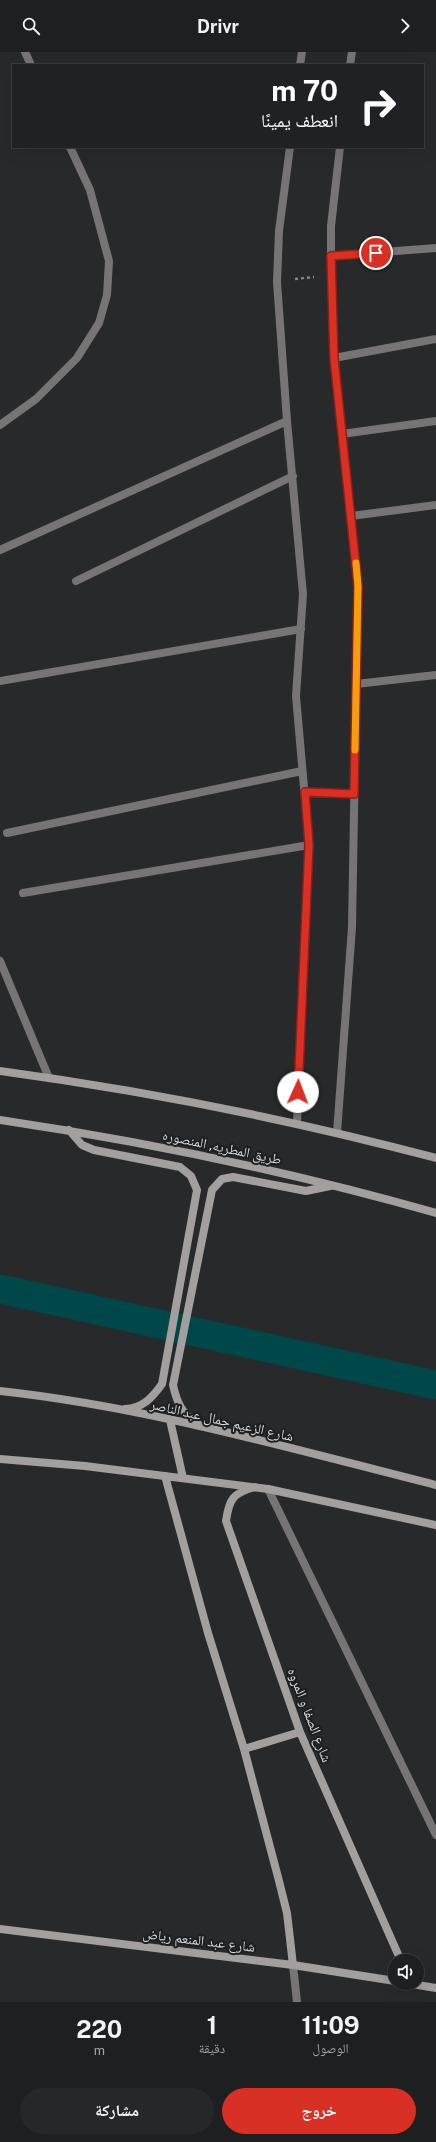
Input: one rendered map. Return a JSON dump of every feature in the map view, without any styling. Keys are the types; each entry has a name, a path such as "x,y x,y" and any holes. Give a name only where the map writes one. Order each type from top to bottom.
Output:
{"street":[{"path":"25,52 31,64"},
{"path":"300,64 302,52"},
{"path":"350,64 352,52"},
{"path":"0,425 36,399 76,358 99,323 107,295 109,262 90,190 70,148"},
{"path":"290,148 279,231 277,282 287,420 303,594 296,696 309,845 297,1123"},
{"path":"337,1133 352,927 358,586 334,358 331,226 340,148"},
{"path":"331,256 436,248"},
{"path":"334,358 436,338"},
{"path":"0,550 287,420"},
{"path":"342,434 436,421"},
{"path":"76,581 293,476"},
{"path":"351,516 436,504"},
{"path":"0,680 301,629"},
{"path":"356,684 436,675"},
{"path":"7,833 302,771"},
{"path":"305,792 354,794"},
{"path":"23,893 309,845"},
{"path":"0,961 49,1078"},
{"path":"0,1071 49,1078 297,1123 436,1158"},
{"name":"طريق المطريه, المنصوره","path":"0,1120 68,1130 219,1158 436,1213"},
{"path":"68,1130 82,1145 94,1150 180,1168 191,1176 197,1190 196,1203 162,1384 151,1399 135,1408 116,1409"},
{"path":"202,1427 187,1417 177,1403 172,1385 212,1190 222,1179 233,1178 306,1191 333,1186"},
{"name":"شارع الزعيم جمال عبد الناصر","path":"0,1392 116,1409 170,1420 436,1485"},
{"path":"170,1420 183,1478"},
{"path":"0,1459 255,1487 436,1525"},
{"path":"165,1476 208,1632 244,1749 287,1913 297,2002"},
{"name":"شارع الصفا و المروه","path":"255,1487 239,1491 228,1504 226,1521 300,1732 398,1954"},
{"path":"268,1489 436,1834"},
{"path":"244,1749 300,1732"},
{"name":"شارع عبد المنعم رياض","path":"0,1929 293,1965 388,1980"},
{"path":"424,1986 436,1988"}],"path":[{"path":"293,280 320,276"}],"waterway":[{"path":"0,1289 436,1385"}],"slow traffic":[{"path":"355,750 358,586 356,563"}],"route":[{"path":"298,1092 309,845 305,792 354,794 358,586 334,358 330,274 331,256 376,253"}]}
